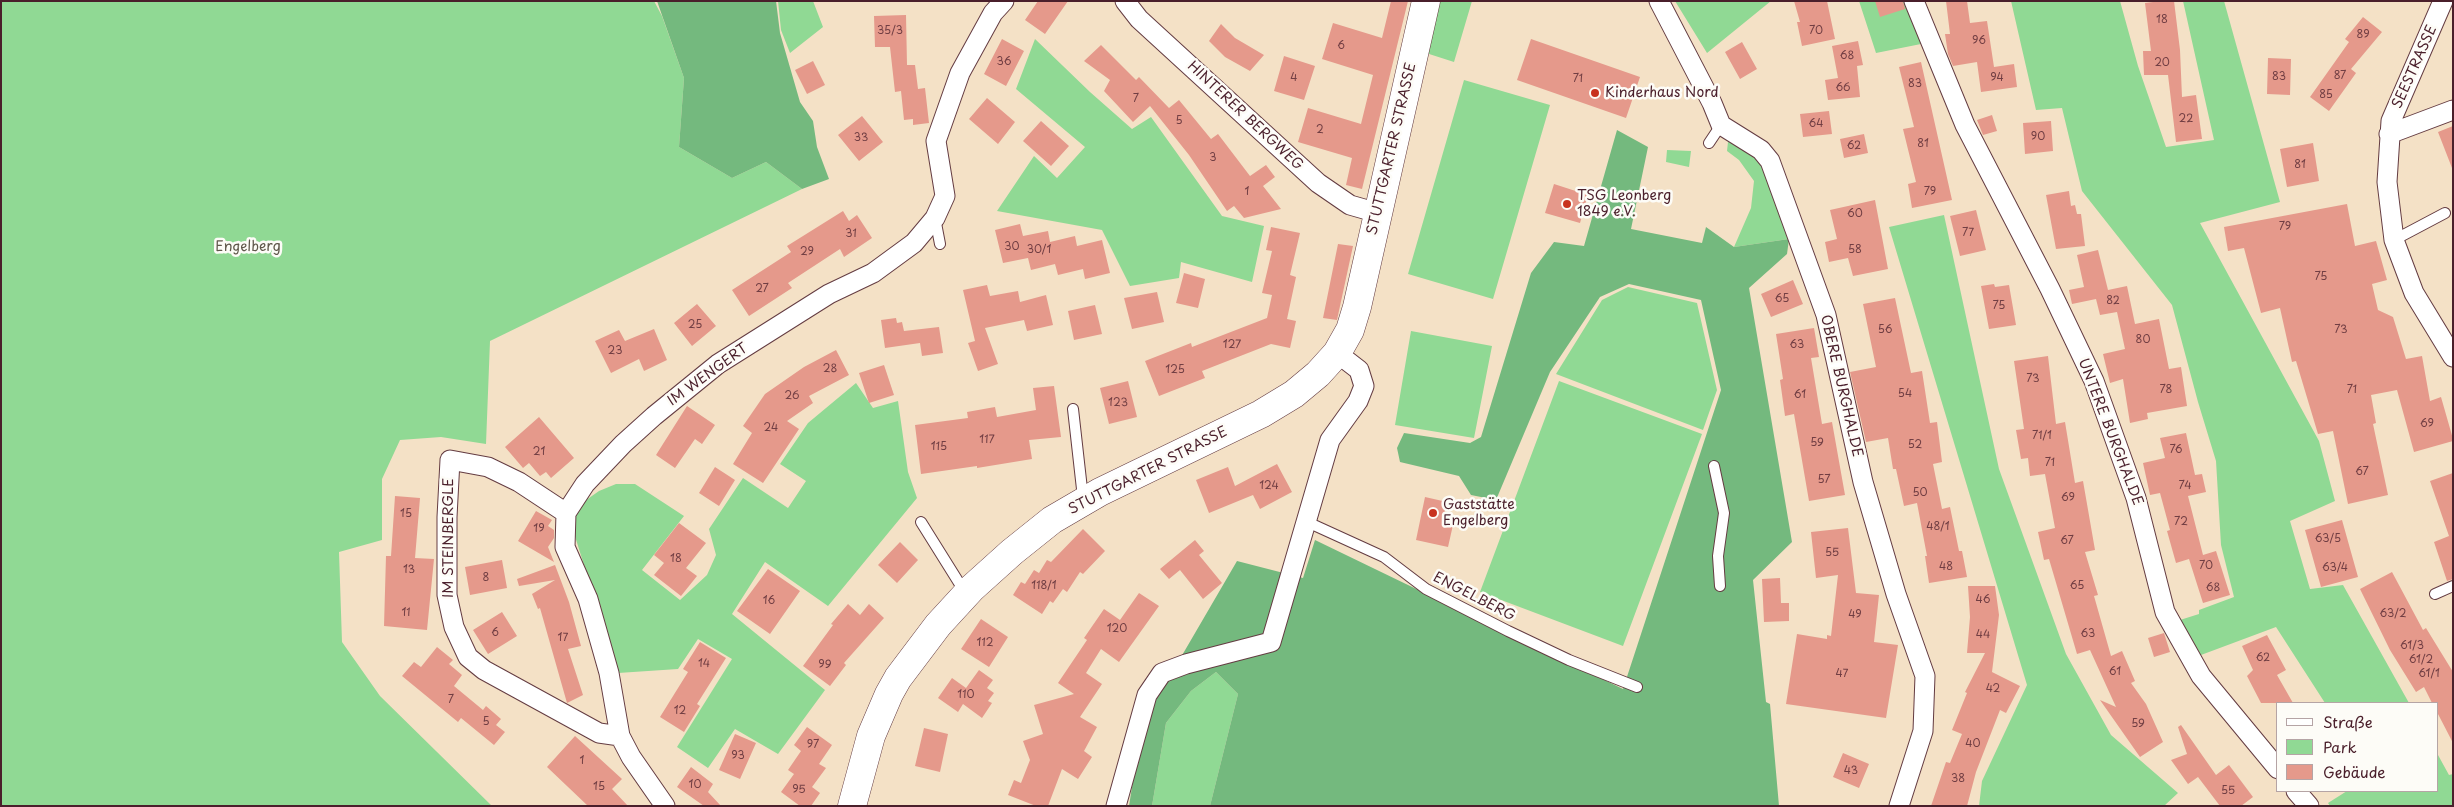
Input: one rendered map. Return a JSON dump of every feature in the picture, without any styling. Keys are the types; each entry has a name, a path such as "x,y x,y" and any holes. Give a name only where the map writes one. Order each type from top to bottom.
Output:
{"main road":[{"name":"STUTTGARTER STRASSE","path":"852,806 871,736 898,678 938,625 966,595 1012,552 1052,520 1084,502 1261,414 1306,384 1337,353 1350,330 1357,306 1426,1"}],"street":[{"name":"IM WENGERT","path":"566,513 585,484 623,444 718,364 829,294 873,273 914,243 935,218 945,196 936,141 960,73 994,13 1004,1"},
{"name":"HINTERER BERGWEG","path":"1125,1 1139,19 1318,183 1350,205 1378,213"},
{"path":"1660,1 1705,87 1721,125"},
{"name":"UNTERE BURGHALDE","path":"1914,1 1965,125 2046,281 2094,381 2136,498 2165,612 2201,676 2276,767"},
{"name":"SEESTRASSE","path":"2443,1 2391,121 2386,182 2394,240 2414,293 2453,357"},
{"name":"SEESTRASSE","path":"2389,134 2453,110"},
{"name":"OBERE BURGHALDE","path":"1721,125 1761,150 1770,161 1826,315 1862,482 1896,594 1925,676 1924,731 1899,806"},
{"path":"1116,806 1147,695 1162,673 1186,664 1270,642 1330,440 1358,401 1364,386 1359,370 1337,353"},
{"name":"IM STEINBERGLE","path":"566,513 519,482 488,467 450,460 447,517 448,603 454,627 468,657 484,670 598,733 620,736"},
{"path":"566,513 565,547 588,599 609,673 620,736 631,757 665,806"},
{"path":"2297,792 2309,806"}],"lane":[{"path":"1709,143 1721,125"},
{"path":"2394,240 2445,214"},
{"path":"935,218 940,244"},
{"path":"1073,409 1084,502"},
{"path":"1714,466 1724,513 1718,556 1720,586"},
{"name":"ENGELBERG","path":"1305,521 1384,557 1426,589 1569,660 1637,687"},
{"path":"921,522 966,595"},
{"path":"2435,594 2453,586"}],"green space":[{"name":"Engelberg","path":"1,1 654,1 662,16 684,78 679,147 732,178 766,162 802,189 490,341 486,444 441,437 400,440 382,479 382,540 339,552 342,642 380,696 492,806 1,806"},
{"path":"657,1 776,1 780,33 800,102 813,121 817,147 829,179 802,189 766,162 732,178 679,147 684,78"},
{"path":"778,1 813,1 823,27 790,53 781,30"},
{"path":"1438,1 1472,1 1454,62 1426,53"},
{"path":"1675,1 1771,1 1707,53"},
{"path":"1859,1 1908,1 1926,43 1876,53"},
{"path":"2011,1 2120,1 2138,66 2166,147 2214,140 2183,1 2224,1 2280,202 2200,223 2319,441 2335,501 2290,521 2310,589 2343,585 2408,702 2324,702 2276,627 2201,655 2180,620 2199,614 2199,610 2234,597 2221,545 2216,461 2172,305 2082,191 2062,108 2036,110"},
{"path":"1035,39 1132,129 1151,117 1222,216 1264,226 1252,282 1181,262 1179,278 1130,286 1102,230 997,211 1034,156 1057,178 1085,147 1016,89"},
{"path":"1464,80 1550,105 1493,299 1408,274"},
{"path":"1617,130 1648,147 1631,229 1702,243 1706,227 1734,247 1789,239 1787,254 1749,288 1792,542 1753,580 1766,702 1770,704 1779,806 1210,806 1238,694 1216,672 1191,691 1166,723 1152,806 1129,806 1142,724 1237,561 1303,578 1315,540 1623,689 1721,390 1701,300 1629,284 1600,297 1550,372 1496,500 1471,495 1459,476 1400,462 1397,448 1404,433 1470,443 1481,437 1531,273 1554,242 1584,246"},
{"path":"1728,142 1753,149 1770,176 1789,239 1734,247 1751,208 1754,181 1739,160 1727,151"},
{"path":"1667,150 1691,151 1689,167 1666,162"},
{"path":"1944,215 1999,469 2066,654 2111,735 2178,793 2164,806 1979,806 1982,781 2027,685 1889,227"},
{"path":"1628,287 1697,303 1717,390 1703,430 1556,374 1602,300"},
{"path":"1411,331 1492,346 1474,438 1395,425"},
{"path":"1559,381 1702,434 1623,646 1480,592"},
{"path":"856,383 873,408 898,401 908,472 917,498 828,606 765,562 732,614 825,690 778,754 735,729 708,768 677,747 732,659 698,639 678,669 618,673 573,530 572,510 599,491 616,484 635,484 684,516 642,570 680,600 707,575 716,555 709,529 743,478 788,508 806,481 780,464 808,423"},
{"path":"1216,672 1238,694 1210,806 1152,806 1166,723 1191,691"},
{"path":"2439,757 2449,775 2453,774 2453,806 2330,806 2328,803 2345,792 2439,792"}],"building":[{"path":"1038,1 1068,1 1045,34 1025,20"},
{"path":"1391,1 1408,1 1362,189 1346,185 1352,158 1298,142 1308,108 1361,124 1373,75 1322,59 1333,23 1382,38"},
{"path":"1794,1 1827,1 1835,39 1802,46 1797,22 1800,22"},
{"path":"1875,1 1903,1 1905,9 1880,17"},
{"path":"1946,1 1967,1 1970,23 1987,21 1994,67 2014,64 2017,87 1981,92 1977,62 1953,66 1948,54 1945,34 1950,34"},
{"path":"2174,1 2180,50 2182,97 2196,95 2202,139 2176,142 2168,75 2144,75 2143,51 2151,51 2145,3"},
{"path":"906,15 907,65 915,65 918,89 925,88 929,123 913,125 913,119 904,120 901,91 895,92 890,47 875,47 874,16"},
{"path":"2363,17 2382,32 2351,69 2356,73 2329,111 2310,97 2349,42 2345,39"},
{"path":"1221,24 1235,38 1264,55 1250,71 1225,57 1209,41"},
{"path":"1002,39 1024,51 1006,86 984,74"},
{"path":"1531,39 1640,77 1626,118 1517,80"},
{"path":"1858,41 1863,65 1857,66 1860,97 1828,100 1825,80 1838,78 1832,46"},
{"path":"1742,42 1757,69 1740,79 1725,52"},
{"path":"1101,45 1136,80 1139,77 1169,108 1179,100 1211,139 1218,134 1250,176 1266,165 1275,177 1263,186 1281,209 1244,218 1234,206 1227,211 1189,155 1150,106 1133,122 1104,91 1110,80 1084,61"},
{"path":"1284,56 1315,66 1304,100 1274,91"},
{"path":"2268,58 2291,59 2290,95 2267,94"},
{"path":"813,61 825,85 807,94 795,70"},
{"path":"1921,62 1952,200 1912,208 1908,184 1916,182 1903,129 1914,127 1899,67"},
{"path":"987,98 1015,122 998,144 969,119"},
{"path":"1829,111 1832,134 1803,137 1800,114"},
{"path":"1992,115 1997,131 1983,135 1977,120"},
{"path":"862,116 883,142 859,161 838,135"},
{"path":"1041,121 1069,146 1051,166 1023,141"},
{"path":"2051,121 2053,151 2025,154 2023,123"},
{"path":"2453,126 2453,168 2452,168 2438,132"},
{"path":"1864,134 1868,153 1844,158 1840,139"},
{"path":"2313,143 2319,181 2287,187 2280,149"},
{"name":"TSG Leonberg 1849 e.V.","path":"1554,184 1588,195 1580,223 1545,213"},
{"path":"2069,191 2071,206 2075,205 2077,214 2081,214 2085,246 2056,249 2046,195"},
{"path":"1875,200 1888,269 1853,276 1848,258 1829,262 1825,242 1837,239 1830,210"},
{"path":"2347,204 2355,246 2376,241 2387,280 2372,284 2378,310 2393,317 2406,359 2422,356 2430,401 2441,397 2453,439 2453,441 2414,452 2397,390 2371,395 2376,423 2373,424 2388,495 2348,504 2333,431 2318,434 2296,361 2292,362 2280,308 2261,313 2244,248 2228,251 2224,227"},
{"path":"1976,210 1986,250 1960,256 1950,216"},
{"path":"843,211 849,221 857,215 872,238 844,257 840,249 788,283 792,288 749,316 732,290 791,252 787,246"},
{"path":"1020,224 1023,236 1048,231 1050,242 1075,236 1077,246 1102,240 1110,273 1085,279 1083,269 1058,275 1055,264 1031,270 1028,258 1003,263 995,230"},
{"path":"1271,227 1300,233 1290,275 1296,277 1287,319 1296,321 1290,348 1271,344 1202,371 1205,378 1159,396 1145,361 1191,343 1192,347 1267,318 1272,295 1262,293 1272,251 1266,250"},
{"path":"1338,244 1353,246 1337,320 1323,318"},
{"path":"2098,250 2108,290 2127,286 2135,324 2159,319 2169,369 2181,367 2187,406 2147,413 2148,419 2130,423 2123,379 2110,383 2103,354 2125,349 2117,312 2100,315 2096,299 2072,304 2069,290 2084,287 2077,255"},
{"path":"1184,273 1205,279 1198,308 1176,303"},
{"path":"1793,280 1803,304 1771,317 1761,294"},
{"path":"1994,284 1995,287 2009,285 2016,325 1989,329 1981,286"},
{"path":"987,285 990,296 1018,291 1020,302 1046,295 1053,325 1027,331 1024,320 985,328 998,364 978,371 968,343 975,341 963,290"},
{"path":"1157,292 1164,322 1132,329 1124,298"},
{"path":"1895,298 1911,373 1922,371 1930,423 1937,422 1942,462 1933,464 1942,509 1950,507 1959,551 1962,551 1967,577 1929,583 1925,556 1927,556 1917,503 1904,506 1896,469 1893,469 1888,438 1866,442 1850,372 1876,367 1863,304"},
{"path":"697,304 716,326 692,346 674,323"},
{"path":"1095,305 1102,334 1074,340 1068,311"},
{"path":"896,318 897,323 902,322 904,331 939,327 943,353 922,356 920,343 885,348 881,320"},
{"path":"1814,328 1819,357 1811,358 1822,424 1832,422 1845,495 1809,501 1794,414 1785,416 1780,380 1783,379 1776,334"},
{"path":"654,329 667,360 644,371 639,359 611,373 595,341 619,330 625,341"},
{"path":"836,350 849,375 809,396 813,403 787,421 799,429 763,483 733,464 752,433 743,426 765,394 804,367"},
{"path":"2048,356 2056,424 2065,422 2075,483 2083,481 2095,550 2085,552 2098,595 2094,596 2111,656 2122,651 2135,681 2131,683 2146,704 2163,742 2140,757 2100,700 2116,707 2090,650 2077,654 2049,559 2044,560 2038,532 2055,528 2045,474 2030,476 2028,458 2021,459 2016,430 2024,429 2014,361"},
{"path":"884,365 894,395 869,403 859,373"},
{"path":"1128,381 1137,417 1109,424 1100,388"},
{"path":"1054,386 1061,437 1029,440 1032,459 977,468 977,466 921,474 915,425 968,418 967,412 995,407 997,417 1036,410 1033,388"},
{"path":"687,406 715,425 702,444 695,439 675,468 656,455"},
{"path":"539,417 574,458 551,478 546,472 540,476 529,463 523,468 505,447"},
{"path":"2186,433 2195,475 2202,474 2206,492 2188,496 2203,555 2216,551 2230,595 2203,603 2189,559 2176,563 2167,531 2170,530 2160,493 2150,495 2143,463 2165,458 2160,438"},
{"path":"1277,464 1292,492 1260,509 1253,495 1209,513 1196,480 1228,467 1235,486"},
{"path":"715,467 735,480 719,506 699,493"},
{"path":"2453,473 2453,579 2447,581 2434,542 2449,536 2430,481"},
{"path":"395,496 420,498 415,558 434,559 427,630 384,626 386,556 391,556"},
{"name":"Gaststätte Engelberg","path":"1425,497 1447,502 1442,523 1453,525 1448,547 1416,540"},
{"path":"536,511 552,520 548,526 554,530 554,538 548,547 554,562 518,541"},
{"path":"2342,520 2358,577 2321,587 2305,530"},
{"path":"679,523 706,543 686,568 697,576 681,596 654,575 664,563 654,555"},
{"path":"1848,528 1856,593 1879,595 1874,642 1898,645 1886,718 1786,704 1797,634 1827,639 1827,635 1831,636 1838,575 1816,578 1811,532"},
{"path":"1083,529 1105,551 1083,574 1080,572 1067,592 1063,589 1053,603 1050,601 1042,614 1013,595 1021,582 1025,584 1034,570 1039,573 1047,560 1051,562"},
{"path":"1195,540 1204,551 1199,555 1222,583 1203,599 1180,570 1169,579 1160,569"},
{"path":"900,542 918,560 897,583 878,565"},
{"path":"502,560 507,588 470,595 465,567"},
{"path":"555,565 569,602 581,646 568,649 583,695 567,703 540,608 538,609 532,594 555,580 519,586 517,579"},
{"path":"768,569 800,591 770,634 737,611"},
{"path":"2392,572 2423,630 2426,628 2453,672 2453,743 2439,716 2439,702 2432,702 2424,687 2416,692 2390,650 2360,589"},
{"path":"1780,578 1781,603 1789,603 1789,621 1764,622 1762,579"},
{"path":"1968,586 1995,586 1999,615 1992,672 2020,686 2006,713 2000,710 1976,772 1967,806 1931,806 1946,762 1950,763 1962,734 1952,730 1967,693 1965,692 1985,653 1967,653 1970,617"},
{"path":"1139,593 1159,606 1119,662 1101,649 1086,673 1102,684 1080,717 1097,727 1084,751 1092,757 1078,779 1062,769 1048,806 1036,806 1008,795 1014,780 1021,783 1030,760 1023,741 1043,734 1034,705 1074,694 1058,683 1087,640 1084,638 1104,609 1120,620"},
{"path":"848,604 860,615 869,604 884,618 844,663 846,665 830,686 803,666 833,625 831,624"},
{"path":"502,612 517,636 488,654 473,630"},
{"path":"981,619 1008,637 989,667 961,649"},
{"path":"2164,633 2170,652 2154,657 2148,638"},
{"path":"2267,635 2286,670 2277,675 2292,702 2261,703 2247,676 2253,670 2242,646"},
{"path":"700,642 726,658 697,704 700,706 684,732 660,717 688,672 683,669"},
{"path":"437,647 453,660 449,664 462,675 454,686 483,710 486,706 501,719 496,725 505,732 494,745 461,718 458,722 402,676 414,662 421,667"},
{"path":"979,670 993,680 987,688 994,693 988,701 992,703 982,718 963,704 958,712 938,698 952,678 966,688"},
{"path":"2181,725 2216,775 2229,765 2253,797 2241,806 2220,806 2198,777 2188,784 2171,760 2187,754 2178,727"},
{"path":"807,727 832,745 819,764 826,768 812,787 820,793 811,806 800,806 781,792 794,774 788,770 801,751 794,745"},
{"path":"924,728 948,734 940,772 915,766"},
{"path":"735,734 756,743 740,779 719,770"},
{"path":"575,736 622,779 612,789 628,806 588,806 547,767"},
{"path":"1843,753 1869,764 1859,788 1833,777"},
{"path":"691,767 713,784 708,792 721,806 704,806 677,787"}],"place":[{"name":"Kinderhaus Nord","path":"1595,93"},
{"name":"TSG Leonberg 1849 e.V.","path":"1567,204"},
{"name":"Gaststätte Engelberg","path":"1433,513"}]}
